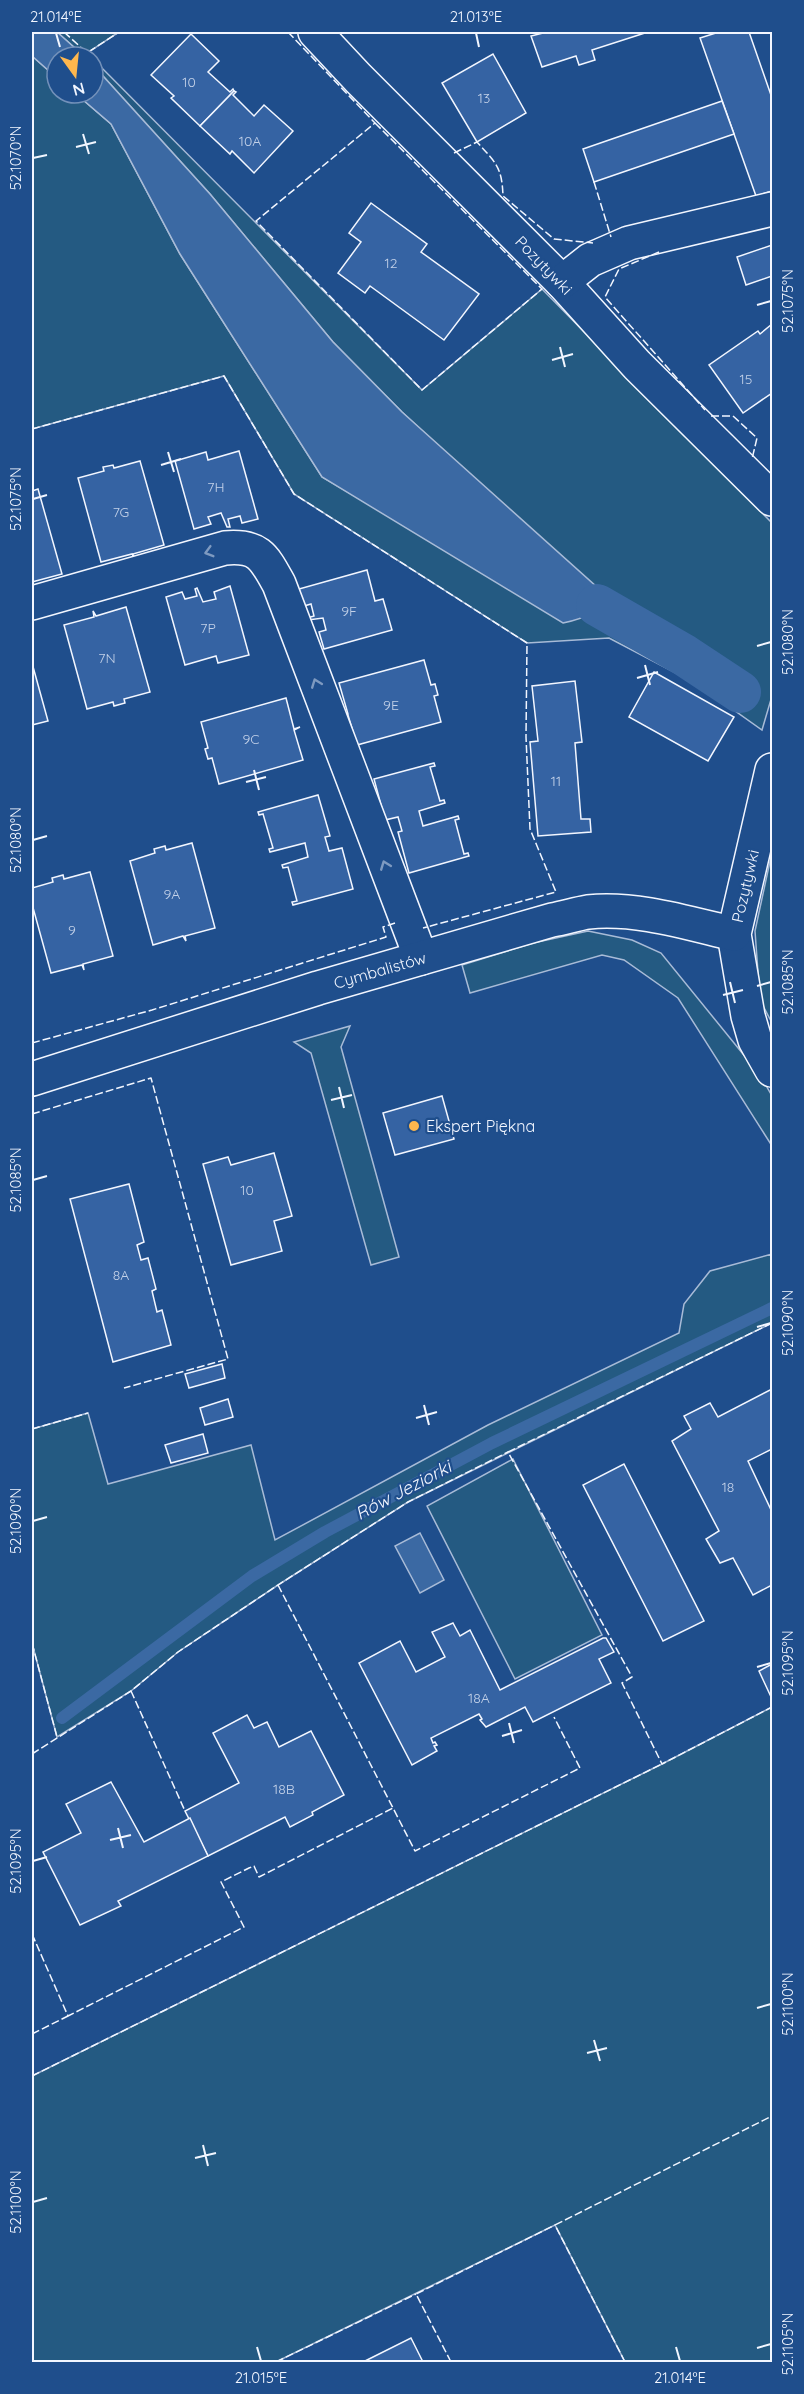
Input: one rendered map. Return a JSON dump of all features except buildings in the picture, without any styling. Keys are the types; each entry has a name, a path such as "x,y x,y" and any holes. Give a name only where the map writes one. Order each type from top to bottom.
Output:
{"street":[{"name":"Pozytywki","path":"315,32 562,282 637,365 772,499"},
{"path":"562,282 590,261 629,243 772,209"},
{"path":"32,603 225,548 251,548 261,555 279,584 421,958"},
{"name":"Pozytywki","path":"772,770 734,934 748,1016 755,1040 772,1070"},
{"name":"Cymbalistów","path":"32,1078 318,988 587,912 620,911 645,914 734,934"}],"shaded area":[{"path":"32,32 57,32 72,45 45,45 45,67 32,56"},
{"path":"57,32 119,32 99,45 72,45"},
{"path":"32,56 45,67 45,105 89,105 111,124 180,254 322,477 411,529 584,619 597,605 600,596 402,412 333,342 210,194 105,78 105,71 422,390 542,289 772,523 772,696 762,730 697,684 609,638 527,643 294,494 224,376 32,429"},
{"path":"105,78 210,194 333,342 402,412 598,588 599,597 595,609 584,617 563,623 322,477 180,254 111,124 89,105 105,105"},
{"path":"772,852 772,1023 760,1000 755,931"},
{"path":"588,931 632,940 661,953 760,1075 772,1096 772,1146 678,998 624,960 602,955 470,993 462,965 533,943"},
{"path":"350,1026 341,1047 399,1257 371,1265 311,1053 294,1042"},
{"path":"772,1254 772,1323 408,1502 278,1585 178,1652 131,1691 57,1737 32,1643 32,1429 88,1413 108,1484 251,1445 275,1540 488,1425 679,1333 684,1304 710,1271"},
{"path":"513,1459 602,1635 515,1679 427,1506"},
{"path":"420,1533 444,1580 420,1593 395,1546"},
{"path":"772,1707 772,2362 625,2362 555,2225 276,2362 32,2362 32,2076 662,1764"}],"waterway":[{"path":"597,605 684,655 740,692"},
{"name":"Rów Jeziorki","path":"62,1718 252,1576 325,1532 492,1443 772,1308"}],"fence":[{"path":"64,32 87,53 119,32"},
{"path":"288,32 375,123"},
{"path":"375,123 542,289 422,390 256,221 375,123"},
{"path":"454,153 477,142 497,166 503,196 554,239 593,243"},
{"path":"594,182 611,237"},
{"path":"659,252 619,269 605,297 705,410"},
{"path":"32,429 224,376 294,494 527,643 526,737 530,829 556,892 423,928"},
{"path":"711,416 733,416 757,438 752,459"},
{"path":"32,1043 152,1010 386,937 383,927 395,923"},
{"path":"32,1114 151,1078 228,1359 124,1388"},
{"path":"772,1323 508,1452 632,1677 622,1683 662,1764 772,1707"},
{"path":"32,1429 88,1413"},
{"path":"32,1754 131,1691 178,1652 408,1502 508,1452"},
{"path":"278,1585 393,1808"},
{"path":"32,1643 57,1737"},
{"path":"131,1691 185,1811"},
{"path":"32,1934 68,2016 244,1927 221,1882 249,1868 254,1866 259,1877 393,1808 415,1851 580,1768 554,1717"},
{"path":"32,2076 662,1764"},
{"path":"32,2034 68,2016"},
{"path":"625,2362 555,2225 772,2116"},
{"path":"451,2362 416,2294 555,2225"},
{"path":"276,2362 416,2294"}],"place":[{"name":"Ekspert Piękna","path":"414,1126"}]}
